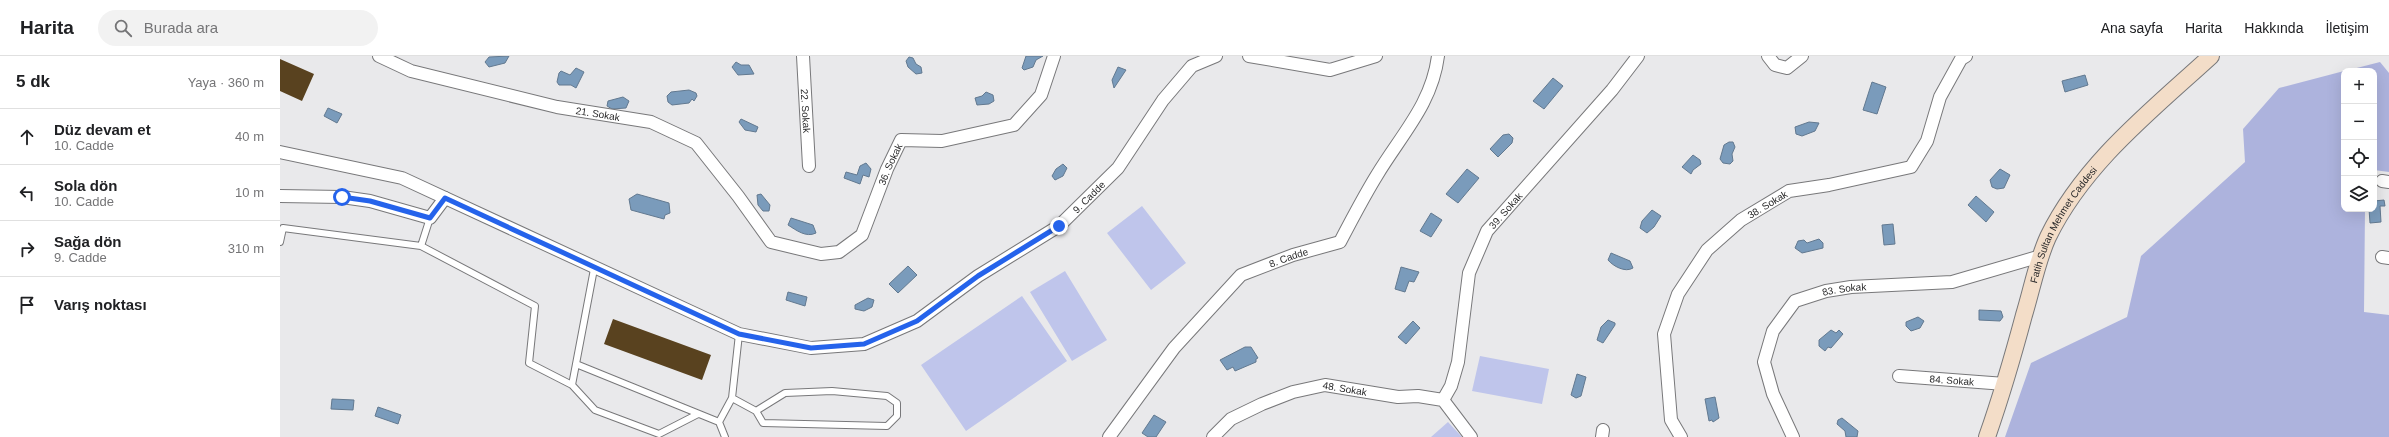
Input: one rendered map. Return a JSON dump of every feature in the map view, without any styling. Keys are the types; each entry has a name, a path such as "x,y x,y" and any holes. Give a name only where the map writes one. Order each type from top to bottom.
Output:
{"main road":[{"name":"Fatih Sultan Mehmet Caddesi","path":"1987,437 2005,384 2041,256 2064,208 2085,179 2134,126 2211,56"}],"street":[{"name":"21. Sokak","path":"379,56 411,72 557,107 650,122 696,143 738,196 770,242"},
{"name":"22. Sokak","path":"803,56 808,166"},
{"name":"36. Sokak","path":"770,242 822,254 839,252 862,235 887,169 901,140 942,140 1014,125 1041,95 1054,56"},
{"name":"9. Cadde","path":"280,152 402,178 594,269 739,334 811,348 864,344 917,321 978,276 1059,226 1118,168 1163,100 1192,66 1216,56"},
{"path":"1249,56 1330,70 1376,56"},
{"name":"39. Sokak","path":"1442,400 1451,386 1458,362 1469,273 1487,231 1607,95 1638,56"},
{"path":"1768,56 1775,65 1787,68 1802,56"},
{"name":"38. Sokak","path":"1681,437 1671,420 1664,334 1678,294 1707,250 1741,220 1789,191 1829,186 1911,167 1927,140 1940,97 1961,59 1966,56"},
{"name":"8. Cadde","path":"1109,437 1174,348 1242,275 1293,255 1340,242 1378,174 1402,141 1427,99 1439,58"},
{"path":"280,196 342,197 370,201 430,218 445,198"},
{"name":"83. Sokak","path":"1793,437 1773,394 1764,362 1773,331 1795,301 1826,291 1851,287 1952,282 2041,256"},
{"name":"84. Sokak","path":"1899,376 2005,384"},
{"name":"48. Sokak","path":"1213,437 1231,419 1262,404 1293,392 1326,385 1398,397 1418,396 1442,400"},
{"path":"1442,400 1471,437"}],"lane":[{"path":"421,246 430,218"},
{"path":"280,242 283,228 421,246 536,306 529,363 572,385 595,410 659,434 698,414"},
{"path":"572,385 594,269"},
{"path":"719,422 732,398 739,334"},
{"path":"576,364 719,422 725,437"},
{"path":"732,398 756,411 763,423 887,426 897,416 897,403 887,396 832,391 785,393 756,411"}],"shaded area":[{"path":"509,56 505,63 489,67 485,62 489,57"},
{"path":"1026,56 1043,56 1036,60 1033,67 1024,70 1022,68"},
{"path":"909,57 913,58 916,64 921,67 922,73 916,74 908,67 906,61"},
{"path":"736,62 741,65 749,65 754,74 738,75 732,67"},
{"path":"2380,62 2389,73 2389,172 2377,170 2377,68 2357,68"},
{"path":"1118,67 1126,70 1114,88 1112,80"},
{"path":"576,68 584,72 576,88 571,85 559,85 557,82 561,71 570,75"},
{"path":"2341,72 2341,212 2365,212 2364,312 2389,315 2389,437 2005,437 2031,363 2127,317 2141,256 2245,162 2243,129 2279,88"},
{"path":"2085,75 2088,85 2065,92 2062,81"},
{"path":"1553,78 1563,86 1544,109 1533,101"},
{"path":"1872,82 1886,87 1877,114 1863,110"},
{"path":"689,90 696,93 697,96 694,101 692,99 689,103 672,105 668,102 667,96 671,92"},
{"path":"986,92 993,95 994,101 989,104 977,105 975,98 982,96"},
{"path":"623,97 629,101 626,108 612,109 607,106 608,101"},
{"path":"328,108 342,114 337,123 324,116"},
{"path":"741,119 758,127 756,132 745,130 739,122"},
{"path":"1809,122 1819,123 1815,131 1802,136 1796,134 1795,127"},
{"path":"1509,134 1513,138 1512,143 1498,157 1490,149 1503,135"},
{"path":"1729,142 1733,142 1735,147 1732,154 1733,161 1730,164 1723,163 1720,159 1724,145"},
{"path":"1693,155 1700,160 1701,164 1693,170 1691,174 1682,167"},
{"path":"866,163 871,169 869,177 863,175 860,184 844,178 846,172 857,175 860,166"},
{"path":"1063,164 1067,168 1063,176 1055,180 1052,176 1056,169"},
{"path":"1467,169 1479,178 1458,203 1446,194"},
{"path":"2000,169 2010,175 2004,188 1997,189 1992,187 1990,180"},
{"path":"637,194 669,203 670,213 665,215 664,219 631,210 629,199"},
{"path":"761,194 770,205 769,211 763,211 758,205 757,195"},
{"path":"1976,196 1994,212 1986,222 1968,205"},
{"path":"2384,200 2385,206 2380,206 2381,222 2370,223 2369,212 2377,212 2377,201"},
{"path":"1142,206 1186,263 1151,290 1107,233"},
{"path":"1652,210 1661,216 1654,227 1647,233 1640,228 1642,221"},
{"path":"1431,213 1442,220 1431,237 1420,231"},
{"path":"791,218 813,225 816,233 809,235 794,229 788,225"},
{"path":"1893,224 1895,244 1884,245 1882,225"},
{"path":"1819,239 1823,243 1823,248 1802,253 1795,248 1798,241 1804,240 1807,243"},
{"path":"1611,253 1630,261 1633,268 1626,270 1613,264 1608,260"},
{"path":"908,266 917,275 898,293 889,284"},
{"path":"1401,267 1419,272 1414,282 1409,281 1405,292 1395,289"},
{"path":"1065,271 1107,340 1072,361 1030,292"},
{"path":"788,292 807,297 805,306 786,300"},
{"path":"1022,296 1067,361 966,431 921,365"},
{"path":"868,298 874,300 872,307 864,311 855,309 855,305"},
{"path":"1979,310 2001,311 2003,317 2000,321 1979,320"},
{"path":"1918,317 1924,321 1920,328 1911,331 1906,326 1906,322"},
{"path":"1608,320 1615,323 1615,325 1603,343 1597,340 1601,327"},
{"path":"1413,321 1420,328 1406,344 1398,337"},
{"path":"1831,330 1836,333 1839,330 1843,334 1831,348 1828,347 1825,351 1819,346 1819,340"},
{"path":"1245,347 1251,347 1258,358 1256,359 1256,362 1235,371 1233,367 1227,370 1220,360"},
{"path":"1480,356 1549,369 1542,404 1472,391"},
{"path":"1577,374 1586,377 1581,396 1576,398 1571,395"},
{"path":"1715,397 1719,418 1713,422 1712,420 1709,421 1705,399"},
{"path":"332,399 354,400 353,410 331,409"},
{"path":"378,407 401,415 398,424 375,416"},
{"path":"1154,415 1166,422 1156,437 1148,437 1142,433"},
{"path":"1842,418 1858,431 1857,437 1846,437 1845,431 1837,424 1838,420"},
{"path":"1448,422 1462,437 1431,437"}],"building":[{"path":"280,59 314,74 302,101 280,91"},
{"path":"613,319 711,355 702,380 604,344"}],"route":[{"path":"342,197 370,201 430,218 445,198 594,269 739,334 811,348 864,344 917,321 978,276 1059,226"}]}
